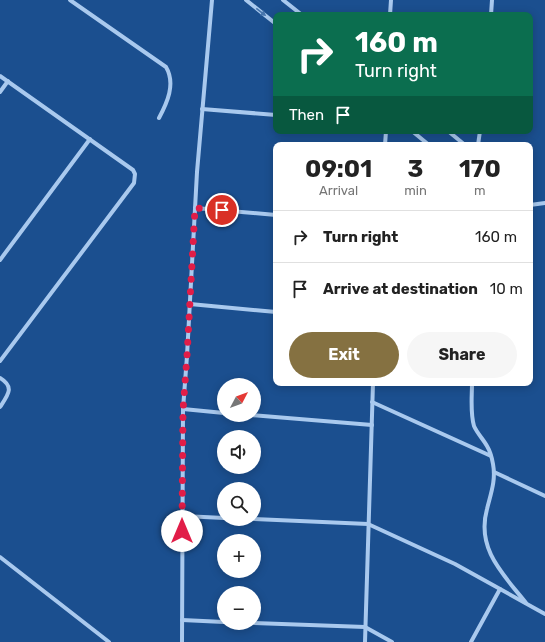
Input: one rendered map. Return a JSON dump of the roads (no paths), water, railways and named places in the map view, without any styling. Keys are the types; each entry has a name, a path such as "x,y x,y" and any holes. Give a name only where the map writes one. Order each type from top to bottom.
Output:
{"street":[{"path":"70,0 166,67 170,77 170,87 167,100 159,118"},
{"path":"182,642 183,410 202,109 212,0"},
{"path":"246,0 273,22"},
{"path":"283,0 298,12"},
{"path":"390,12 391,0"},
{"path":"491,12 492,0"},
{"path":"0,76 133,170 135,174 134,183 0,361"},
{"path":"0,92 8,81"},
{"path":"202,109 273,115"},
{"path":"416,134 425,142"},
{"path":"452,134 461,142"},
{"path":"0,260 90,139"},
{"path":"533,205 545,203"},
{"path":"195,208 273,214"},
{"path":"190,304 273,312"},
{"path":"0,378 5,381 9,389 8,396 0,407"},
{"path":"365,642 373,386"},
{"path":"472,386 472,413 474,427 488,447 494,472 493,488 485,518 486,540 489,552 494,562 528,604"},
{"path":"372,402 491,456"},
{"path":"183,410 217,412"},
{"path":"261,416 372,425"},
{"path":"494,472 545,496"},
{"path":"183,516 217,518"},
{"path":"261,519 368,524 455,564 545,614"},
{"path":"0,557 109,642"},
{"path":"471,642 500,589"},
{"path":"182,620 217,622"},
{"path":"261,623 365,627 392,642"}]}
